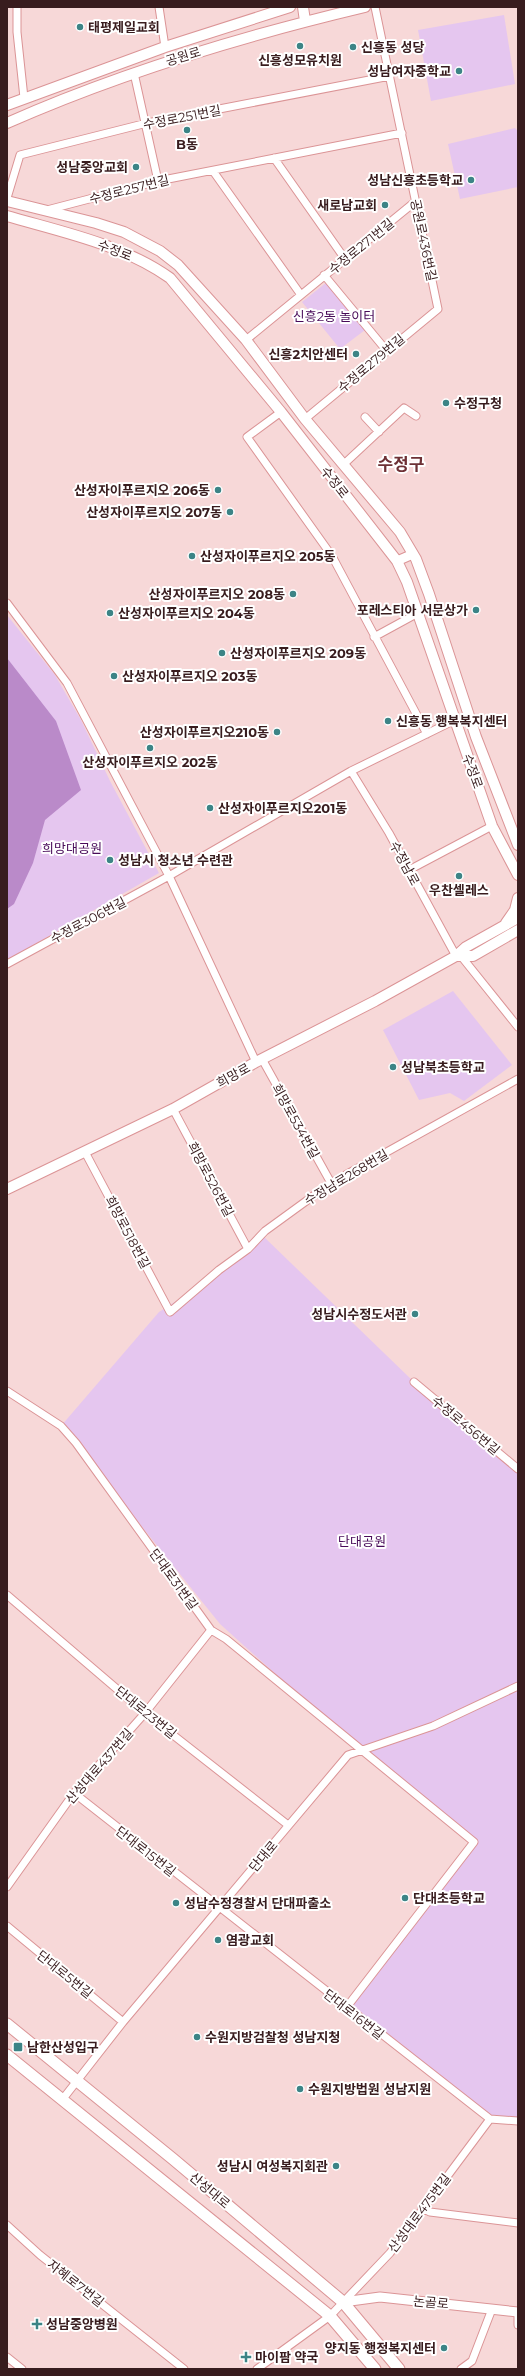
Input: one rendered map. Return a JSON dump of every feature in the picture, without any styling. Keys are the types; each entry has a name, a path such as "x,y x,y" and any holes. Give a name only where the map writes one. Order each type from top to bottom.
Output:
{"main road":[{"name":"공원로","path":"7,105 165,47 290,7"},
{"path":"303,7 306,21"},
{"name":"공원로","path":"7,123 168,61 306,21 365,7"},
{"name":"수정로","path":"7,200 124,232 160,252 190,276 246,340 305,419 400,532 413,554 429,594 476,737 518,845"},
{"name":"수정로","path":"7,216 119,249 157,268 180,289 281,412 397,561 407,582 492,826 518,875"},
{"path":"505,925 515,910 518,898"},
{"name":"희망로","path":"7,1189 173,1109 259,1060 375,1001 458,956 466,947 518,918"},
{"name":"희망로","path":"458,956 473,956 513,935 518,930"},
{"name":"산성대로","path":"7,2024 78,2081 343,2302 399,2369"},
{"name":"산성대로","path":"7,2055 330,2316 375,2369"}],"street":[{"path":"17,7 17,32 24,98"},
{"path":"159,7 165,47"},
{"name":"공원로436번길","path":"375,7 438,308"},
{"path":"134,73 147,123 158,181"},
{"name":"수정로251번길","path":"7,200 20,154 147,123 390,76"},
{"name":"수정로257번길","path":"46,210 158,181 402,133"},
{"path":"274,158 345,259"},
{"path":"212,171 300,295"},
{"name":"수정로271번길","path":"246,340 416,201"},
{"name":"수정로271번길","path":"324,276 386,350"},
{"name":"수정로279번길","path":"305,419 438,308"},
{"path":"344,464 404,408 416,416"},
{"path":"281,412 247,437 332,556 427,734"},
{"path":"365,416 379,432"},
{"path":"397,561 413,554"},
{"name":"희망로534번길","path":"7,603 67,683 169,876 259,1060 331,1183"},
{"path":"374,637 418,613"},
{"name":"수정로306번길","path":"7,964 169,876 351,771 455,720"},
{"name":"수정남로","path":"351,771 458,956 518,1027"},
{"path":"409,870 492,826"},
{"name":"수정남로268번길","path":"170,1312 219,1270 248,1250 265,1231 331,1183 518,1079"},
{"name":"희망로526번길","path":"173,1109 248,1250"},
{"name":"희망로518번길","path":"85,1152 170,1312"},
{"name":"수정로456번길","path":"414,1382 518,1469"},
{"name":"단대로31번길","path":"7,1391 61,1426 76,1443 211,1630 226,1639 474,1842 346,2008"},
{"name":"단대로23번길","path":"7,1595 145,1713 288,1825"},
{"name":"산성대로437번길","path":"7,1887 74,1793 145,1713 211,1630"},
{"name":"단대로","path":"62,2100 123,2022 348,1754 433,1726 518,1686"},
{"name":"단대로15번길","path":"74,1793 219,1908"},
{"name":"단대로16번길","path":"219,1908 490,2120"},
{"name":"단대로5번길","path":"7,1926 123,2022"},
{"path":"490,2120 518,2121"},
{"name":"산성대로475번길","path":"257,2369 330,2316 390,2253 422,2208 490,2120"},
{"path":"422,2208 430,2212 518,2223"},
{"name":"자혜로7번길","path":"7,2225 40,2255 184,2369"},
{"name":"논골로","path":"343,2302 380,2298 518,2312"},
{"path":"461,2369 472,2361 492,2309"},
{"path":"518,2315 518,2325"},
{"path":"7,2357 22,2369"}],"green space":[{"path":"504,15 515,84 431,101 418,30"},
{"path":"515,128 518,131 518,187 460,199 448,144"},
{"name":"신흥2동 놀이터","path":"327,282 365,330 340,349 302,302"},
{"name":"희망대공원","path":"7,615 55,675 81,720 110,781 159,873 7,960"},
{"path":"453,991 512,1065 464,1101 450,1093 419,1100 383,1030"},
{"name":"단대공원","path":"263,1236 414,1382 518,1469 518,2121 490,2119 449,2088 353,2005 478,1842 360,1750 220,1624 61,1426 159,1312 189,1293"}],"shaded area":[{"path":"7,658 56,721 81,790 45,820 33,863 14,904 7,909"}],"place":[{"name":"태평제일교회","path":"80,27"},
{"name":"신흥성모유치원","path":"300,46"},
{"name":"신흥동 성당","path":"353,47"},
{"name":"성남여자중학교","path":"459,71"},
{"name":"B동","path":"187,130"},
{"name":"성남중앙교회","path":"136,167"},
{"name":"성남신흥초등학교","path":"471,180"},
{"name":"새로남교회","path":"385,205"},
{"name":"신흥2치안센터","path":"356,354"},
{"name":"수정구청","path":"446,403"},
{"name":"산성자이푸르지오 206동","path":"218,490"},
{"name":"산성자이푸르지오 207동","path":"230,512"},
{"name":"산성자이푸르지오 205동","path":"192,556"},
{"name":"산성자이푸르지오 208동","path":"293,594"},
{"name":"포레스티아 서문상가","path":"476,610"},
{"name":"산성자이푸르지오 204동","path":"110,613"},
{"name":"산성자이푸르지오 209동","path":"222,653"},
{"name":"산성자이푸르지오 203동","path":"114,676"},
{"name":"신흥동 행복복지센터","path":"388,721"},
{"name":"산성자이푸르지오210동","path":"277,732"},
{"name":"산성자이푸르지오 202동","path":"150,748"},
{"name":"산성자이푸르지오201동","path":"210,808"},
{"name":"성남시 청소년 수련관","path":"110,860"},
{"name":"우찬셀레스","path":"459,876"},
{"name":"성남북초등학교","path":"393,1067"},
{"name":"성남시수정도서관","path":"415,1314"},
{"name":"단대초등학교","path":"405,1898"},
{"name":"성남수정경찰서 단대파출소","path":"176,1903"},
{"name":"염광교회","path":"218,1940"},
{"name":"수원지방검찰청 성남지청","path":"197,2037"},
{"name":"남한산성입구","path":"18,2047"},
{"name":"수원지방법원 성남지원","path":"300,2089"},
{"name":"성남시 여성복지회관","path":"336,2166"},
{"name":"성남중앙병원","path":"37,2324"},
{"name":"양지동 행정복지센터","path":"444,2348"},
{"name":"마이팜 약국","path":"246,2357"}],"district":[{"name":"수정구","path":"401,464"}]}
